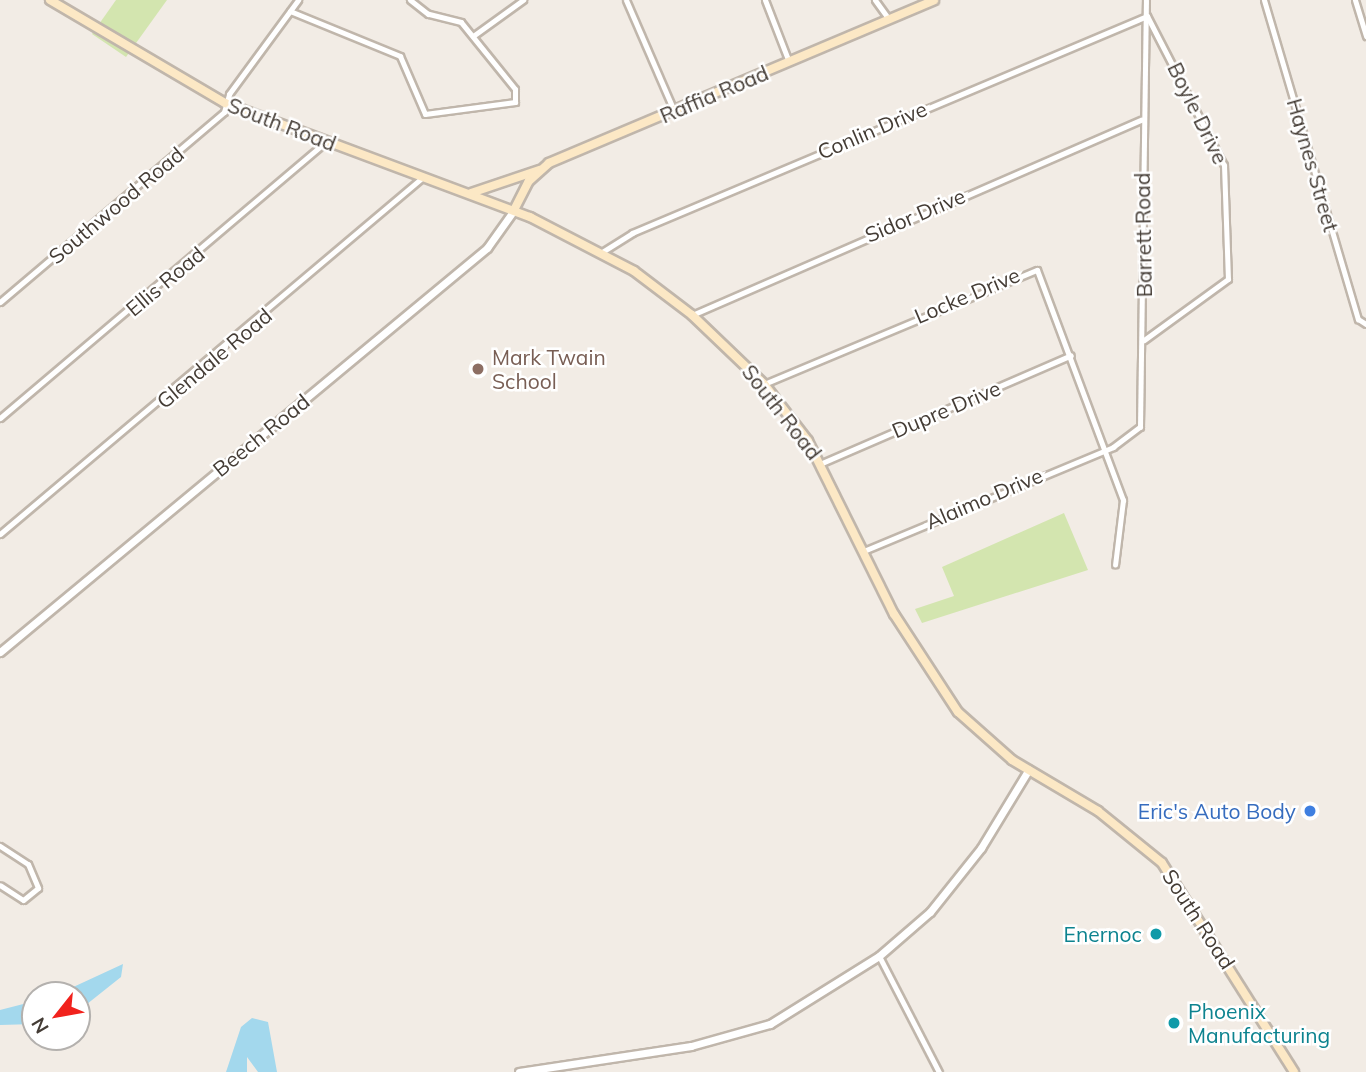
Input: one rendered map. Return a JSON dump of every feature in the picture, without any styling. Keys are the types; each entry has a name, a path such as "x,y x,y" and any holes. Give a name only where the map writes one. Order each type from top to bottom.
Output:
{"main road":[{"name":"South Road","path":"50,0 225,103 471,193 514,210 602,252 692,315 764,384 822,463 866,550 894,614 942,691 971,727 1029,769 1098,811 1162,863 1294,1072"},
{"name":"Raffia Road","path":"471,193 539,170 934,0"},
{"path":"514,210 539,170"}],"street":[{"name":"Southwood Road","path":"0,302 224,112 225,103 298,0"},
{"path":"290,11 400,56 425,114 515,102 515,89 461,22 428,14 410,0"},
{"path":"473,36 523,0"},
{"path":"626,0 674,111"},
{"path":"765,0 789,62"},
{"path":"875,0 889,19"},
{"name":"Barrett Road","path":"1104,448 1140,427 1144,340 1141,120 1146,0"},
{"name":"Haynes Street","path":"1264,0 1358,319 1366,324"},
{"path":"1355,0 1366,36"},
{"name":"Conlin Drive","path":"602,252 632,233 1147,16"},
{"name":"Boyle Drive","path":"1144,340 1228,279 1224,165 1147,16"},
{"name":"Sidor Drive","path":"692,315 1141,120"},
{"name":"Ellis Road","path":"0,418 327,142"},
{"name":"Glendale Road","path":"0,534 423,177"},
{"name":"Beech Road","path":"0,652 487,248 514,210"},
{"name":"Locke Drive","path":"764,384 1031,268 1042,279 1118,485 1124,515 1115,565"},
{"name":"Dupre Drive","path":"822,463 1071,355"},
{"name":"Alaimo Drive","path":"866,550 1104,448"},
{"path":"519,1072 734,1037 770,1024 879,956 957,880 1029,769"},
{"path":"0,846 28,864 38,888 23,900 0,885"},
{"path":"879,956 939,1072"}],"green space":[{"path":"116,0 167,0 126,57 92,34"},
{"path":"1064,513 1088,570 922,623 915,609 954,596 942,567"}],"water":[{"path":"123,964 121,977 91,1001 91,981 86,981"},
{"path":"21,1005 21,1024 0,1025 0,1010"},
{"path":"252,1018 268,1022 277,1072 258,1072 247,1057 247,1072 226,1072 241,1027"}],"place":[{"name":"Mark Twain School","path":"478,369"},
{"name":"Eric's Auto Body","path":"1310,811"},
{"name":"Enernoc","path":"1156,934"},
{"name":"Phoenix Manufacturing","path":"1174,1023"}]}
